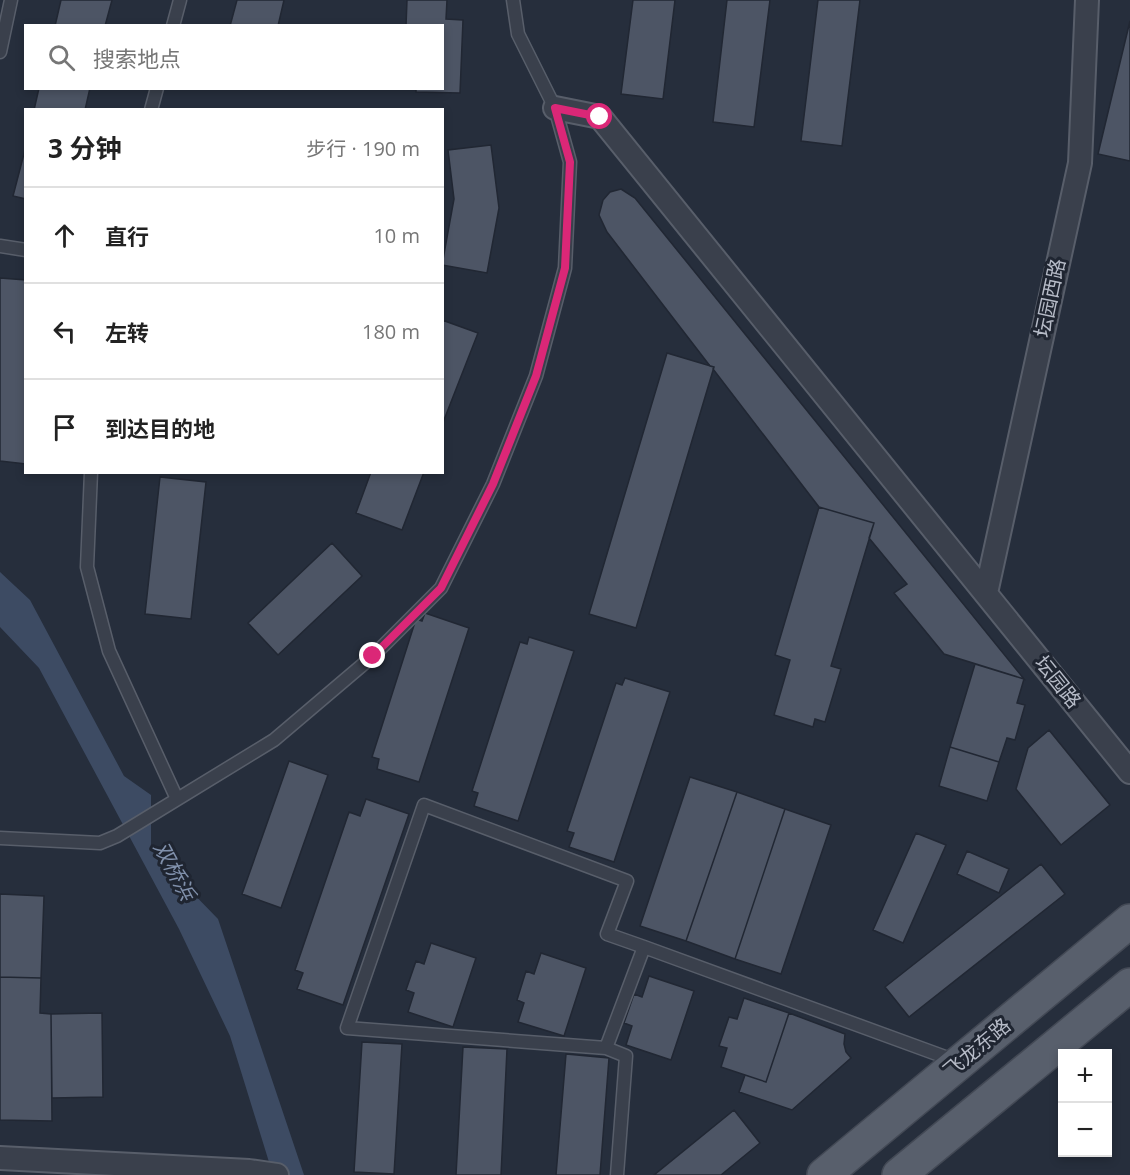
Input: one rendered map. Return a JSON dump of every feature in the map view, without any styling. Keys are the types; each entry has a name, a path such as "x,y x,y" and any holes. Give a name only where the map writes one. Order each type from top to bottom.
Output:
{"main road":[{"name":"飞龙东路","path":"824,1175 1130,921"},
{"path":"899,1175 1128,989"}],"street":[{"name":"坛园西路","path":"986,593 1080,163 1087,0"},
{"name":"坛园路","path":"555,108 600,117 1130,772"},
{"path":"0,1158 249,1171 277,1175"}],"lane":[{"path":"0,52 10,0"},
{"path":"174,24 180,0"},
{"path":"0,838 100,843 117,836 274,740 373,656 441,588 493,484 536,376 565,268 570,162 555,108 518,34 513,0"},
{"path":"152,108 156,90"},
{"path":"0,246 24,250"},
{"path":"91,474 87,567 106,640 177,799"},
{"path":"617,1175 626,1056 606,1048 347,1028 424,805 627,881 607,934 960,1062"},
{"path":"606,1048 644,947"}],"water":[{"path":"0,572 30,600 124,776 151,795 151,850 218,919 304,1175 273,1175 230,1036 179,929 39,668 0,627"}],"building":[{"path":"61,0 112,0 106,24 55,24"},
{"path":"237,0 284,0 278,24 231,24"},
{"path":"407,0 447,0 446,19 463,20 460,93 416,92 416,90 444,90 444,24 406,24"},
{"path":"633,0 675,0 663,99 621,94"},
{"path":"727,0 770,0 754,127 713,122"},
{"path":"818,0 860,0 842,146 801,141"},
{"path":"1130,21 1130,161 1098,154"},
{"path":"39,90 90,90 85,108 34,108"},
{"path":"491,145 499,208 487,273 444,265 454,199 448,150"},
{"path":"24,154 24,199 13,196"},
{"path":"621,189 635,198 1024,679 944,654 894,593 907,584 869,538 874,523 819,507 713,369 714,367 710,366 607,232 599,215 603,200 610,192"},
{"path":"0,278 24,280 24,464 0,461"},
{"path":"444,321 478,333 444,420"},
{"path":"667,353 714,367 636,628 589,614"},
{"path":"370,474 423,474 402,530 356,513"},
{"path":"160,477 206,482 191,619 145,614"},
{"path":"819,507 874,523 831,666 841,669 825,722 815,719 813,727 774,715 790,660 775,655"},
{"path":"332,543 362,576 278,655 248,623"},
{"path":"425,613 469,628 419,782 377,769 379,759 372,757 416,619 422,621"},
{"path":"529,637 574,651 518,821 474,806 478,793 472,791 520,642 527,644"},
{"path":"975,664 1024,679 1017,703 1025,705 1015,740 1007,738 999,762 950,747"},
{"path":"625,678 670,692 614,862 569,847 574,833 567,831 616,683 622,685"},
{"path":"1049,730 1110,805 1061,845 1016,789 1028,748"},
{"path":"950,747 999,762 987,801 939,786"},
{"path":"289,761 328,775 281,908 242,894"},
{"path":"690,777 737,792 686,941 640,926"},
{"path":"737,792 785,809 735,959 686,941"},
{"path":"366,799 409,814 343,1005 297,989 303,973 295,970 349,812 360,816"},
{"path":"785,809 831,825 781,974 735,959"},
{"path":"916,833 946,845 903,943 873,930"},
{"path":"967,851 1009,869 999,893 957,874"},
{"path":"1041,864 1065,894 909,1017 885,987"},
{"path":"0,894 44,896 41,978 0,977"},
{"path":"431,943 476,958 453,1027 408,1012 414,993 406,990 416,961 424,964"},
{"path":"541,953 586,968 564,1036 518,1022 524,1003 517,1000 526,971 534,974"},
{"path":"649,976 694,991 671,1060 626,1045 632,1026 624,1023 634,994 642,997"},
{"path":"0,977 41,978 40,1013 51,1014 52,1121 0,1120"},
{"path":"744,998 789,1013 766,1082 721,1067 727,1048 719,1046 729,1017 737,1019"},
{"path":"102,1013 103,1097 52,1098 51,1014"},
{"path":"789,1013 845,1034 846,1052 851,1058 792,1110 739,1092 745,1075 766,1082"},
{"path":"362,1042 402,1044 394,1174 354,1172"},
{"path":"463,1047 507,1049 501,1175 456,1175"},
{"path":"566,1054 609,1058 600,1175 556,1175"},
{"path":"734,1110 760,1143 721,1175 654,1175"}],"route":[{"path":"373,656 441,588 493,484 536,376 565,268 570,162 555,108 600,117"}],"water label":[{"name":"双桥浜","path":"174,871"}]}
